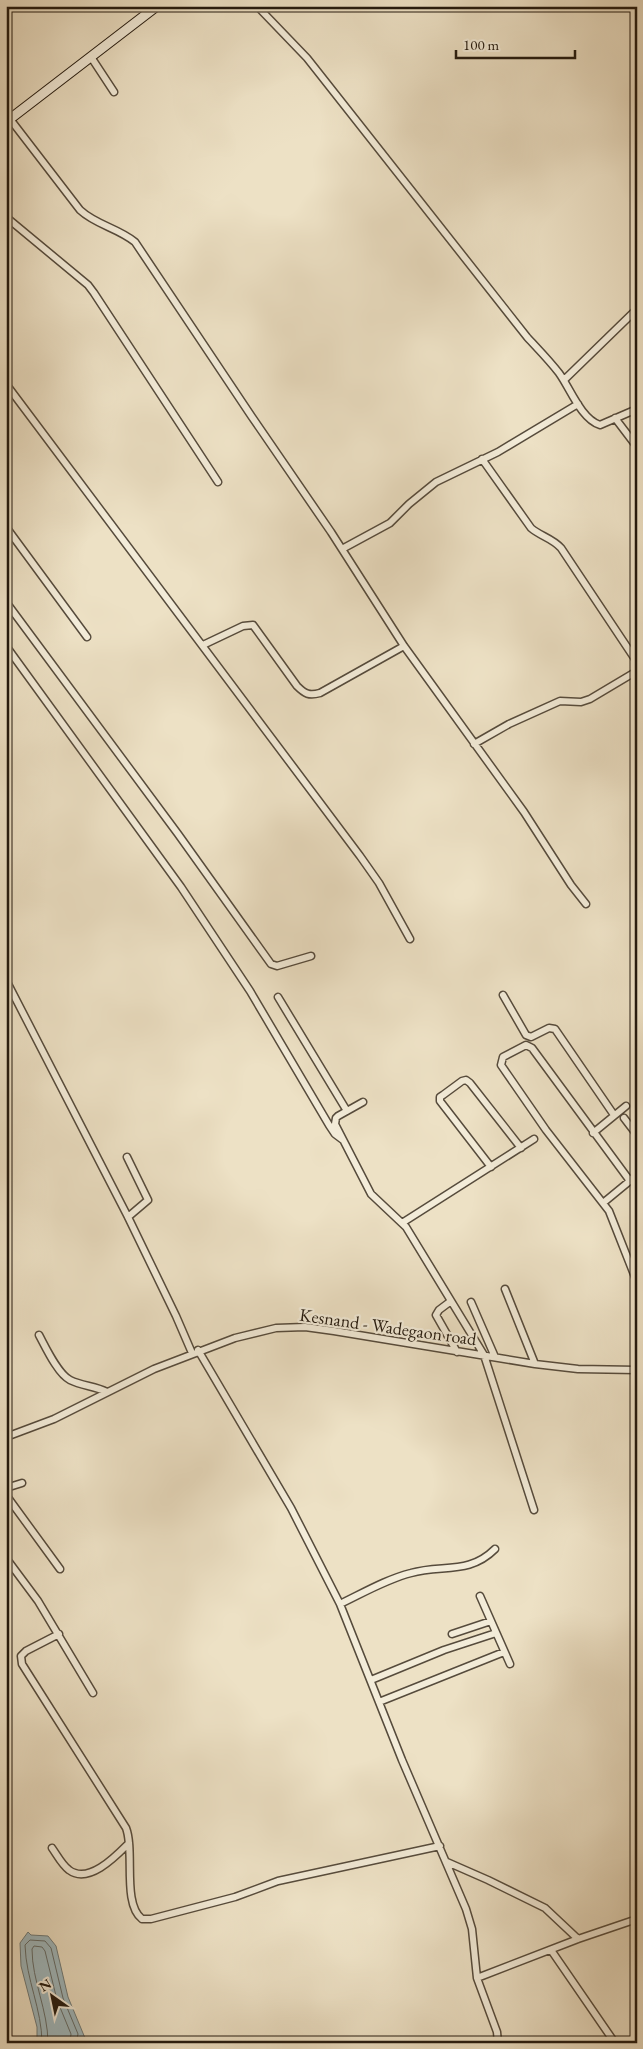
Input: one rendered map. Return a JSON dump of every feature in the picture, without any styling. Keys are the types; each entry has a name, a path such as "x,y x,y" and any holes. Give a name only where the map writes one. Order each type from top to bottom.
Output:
{"main road":[{"path":"8,120 157,6"}],"street":[{"path":"257,6 306,58 527,337 564,380 578,404 596,424 600,425 637,408"},
{"path":"91,57 114,92"},
{"path":"8,120 88,218 125,234 134,242 342,549 404,646 524,812 586,904"},
{"path":"6,217 91,289 197,447 218,482"},
{"path":"564,380 637,308"},
{"path":"6,384 360,856 379,883 410,939"},
{"path":"342,549 390,523 409,504 436,482 482,459 578,404"},
{"path":"616,418 637,447"},
{"path":"482,459 531,528 550,538 561,548 637,662"},
{"path":"6,527 87,637"},
{"path":"6,602 178,834 270,964 277,966 311,956"},
{"path":"203,645 243,626 253,625 297,686 310,696 320,693 404,646"},
{"path":"6,646 181,887 250,991 332,1130 343,1140"},
{"path":"474,744 510,724 560,701 581,702 590,699 637,672"},
{"path":"6,980 195,1352 290,1508 340,1604 471,1924 477,1978 497,2032 498,2043"},
{"path":"503,995 529,1036 528,1046"},
{"path":"278,997 347,1111"},
{"path":"529,1036 531,1037 548,1028 555,1029 614,1115"},
{"path":"630,1181 532,1048 520,1046 503,1057 501,1065 546,1130 603,1203 616,1228 637,1282"},
{"path":"491,1167 440,1101 440,1097 462,1081 466,1080 470,1083 521,1148"},
{"path":"363,1102 338,1116 335,1121 371,1194 402,1223 484,1355 534,1510"},
{"path":"593,1133 626,1106"},
{"path":"624,1118 637,1134"},
{"path":"402,1223 534,1140"},
{"path":"127,1157 148,1200 128,1217"},
{"path":"603,1203 637,1175"},
{"path":"505,1289 536,1364"},
{"path":"451,1301 439,1310 436,1315 457,1352"},
{"path":"471,1302 495,1357"},
{"name":"Kesnand - Wadegaon road","path":"6,1436 54,1419 154,1368 195,1352 257,1332 276,1328 305,1328 578,1369 637,1370"},
{"path":"39,1336 65,1377 77,1383 94,1386 107,1392"},
{"path":"6,1488 22,1483"},
{"path":"6,1495 60,1569"},
{"path":"340,1604 410,1573 466,1566 484,1559 495,1549"},
{"path":"6,1558 59,1634 93,1692"},
{"path":"480,1596 510,1664"},
{"path":"452,1634 491,1621"},
{"path":"370,1680 444,1650 496,1633"},
{"path":"59,1634 26,1650 21,1656 22,1664 122,1820 128,1834 132,1898 136,1913 142,1919 146,1920 235,1897 278,1881 440,1846"},
{"path":"379,1702 504,1652"},
{"path":"52,1848 68,1869 84,1873 102,1868 129,1843"},
{"path":"447,1862 545,1908 578,1939"},
{"path":"477,1978 578,1939 637,1920"},
{"path":"551,1950 615,2043"}],"water":[{"path":"28,1932 31,1935 48,1936 56,1946 68,1997 85,2038 78,2043 37,2043 37,2027 21,1966 20,1943"}]}
